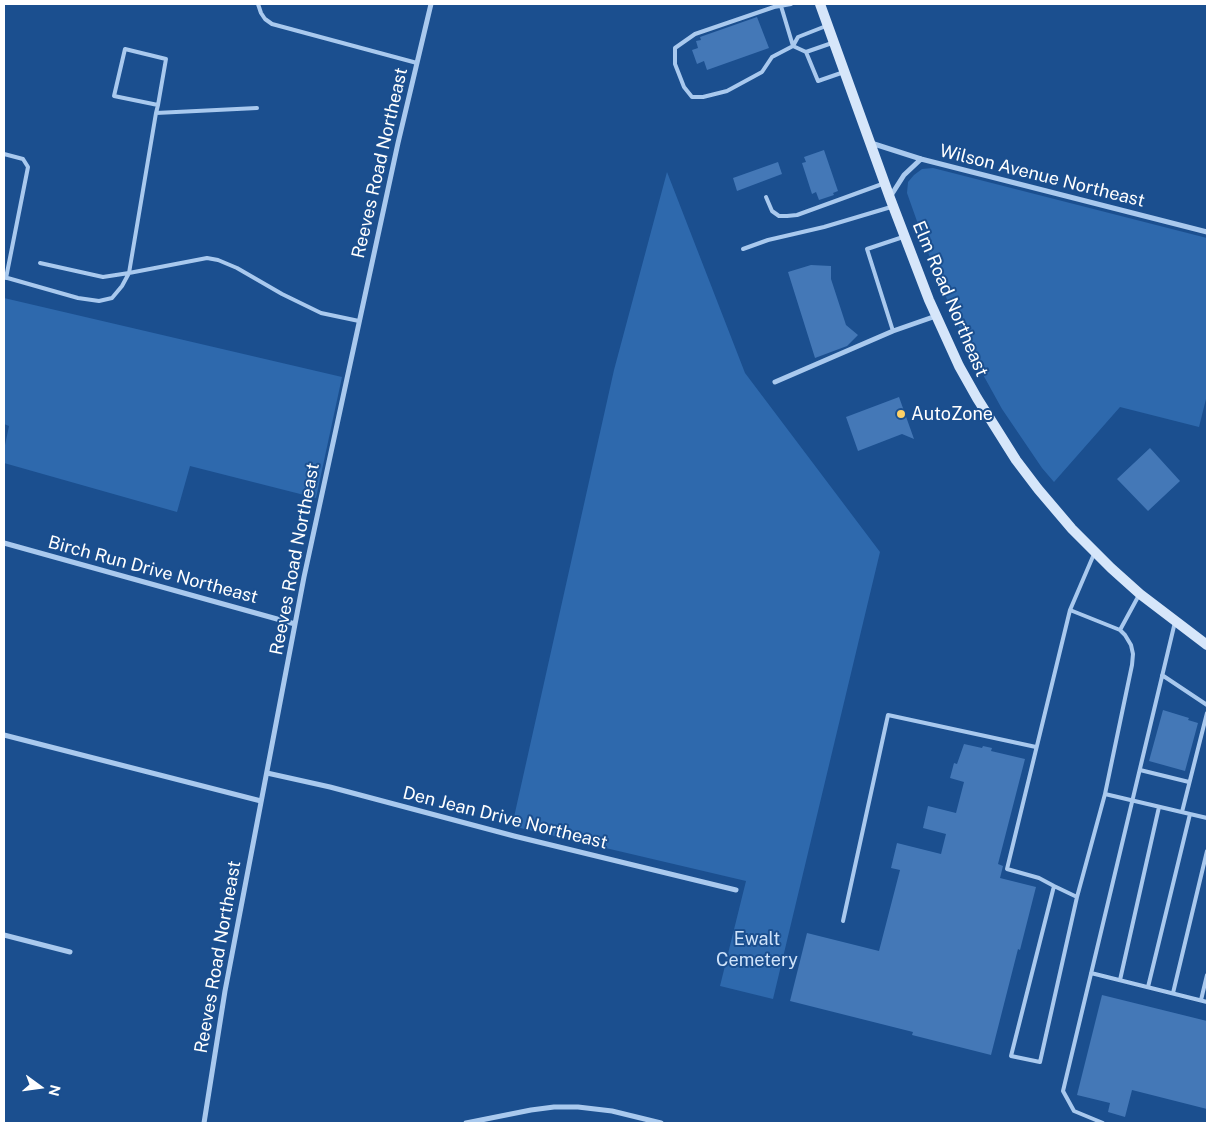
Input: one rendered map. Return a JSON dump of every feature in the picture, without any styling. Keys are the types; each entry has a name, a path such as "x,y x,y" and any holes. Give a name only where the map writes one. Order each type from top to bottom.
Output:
{"main road":[{"name":"Elm Road Northeast","path":"820,4 892,202 936,315 960,366 996,429 1038,489 1095,552 1140,594 1207,645"}],"street":[{"name":"Reeves Road Northeast","path":"204,1123 225,991 295,624 359,321 431,4"},
{"name":"Wilson Avenue Northeast","path":"871,143 921,159 1207,232"},
{"path":"892,202 904,175 921,159"},
{"path":"775,382 893,330 936,315"},
{"name":"Birch Run Drive Northeast","path":"4,543 295,624"},
{"path":"4,735 261,801"},
{"name":"Den Jean Drive Northeast","path":"267,773 330,787 514,836 736,890"},
{"path":"4,935 70,952"},
{"path":"466,1123 531,1110 578,1106 612,1111 661,1123"}],"lane":[{"path":"258,4 265,19 272,24 417,63"},
{"path":"791,4 695,34 674,48 675,64 684,87 692,97 703,97 727,91 762,72 772,57 793,46 798,37 828,25"},
{"path":"781,6 793,46 806,52 818,81 844,71"},
{"path":"806,52 834,42"},
{"path":"4,154 23,159 28,167 5,278 78,298 99,301 112,298 122,286 129,273 166,59 125,49 114,96 158,105"},
{"path":"156,113 257,108"},
{"path":"766,197 772,211 779,216 797,215 885,183"},
{"path":"743,248 824,227 892,202"},
{"path":"893,330 867,249 905,236"},
{"path":"40,263 103,277 207,258 218,260 282,294 321,312 359,321"},
{"path":"1078,897 1039,878 1006,869 1070,610 1095,552"},
{"path":"1120,630 1140,594"},
{"path":"1054,886 1011,1056 1040,1062 1078,897 1105,794 1132,665 1131,645 1126,635 1120,630 1070,610"},
{"path":"1103,1123 1074,1111 1063,1091 1175,622"},
{"path":"1162,675 1207,705"},
{"path":"1182,812 1207,713"},
{"path":"843,921 888,715 1036,747"},
{"path":"1140,770 1189,782"},
{"path":"1105,794 1207,818"},
{"path":"1120,980 1159,806"},
{"path":"1148,987 1190,814"},
{"path":"1173,993 1207,851"},
{"path":"1091,973 1207,1002"},
{"path":"1202,1000 1207,975"}],"green space":[{"path":"933,168 1207,238 1207,395 1199,427 1120,407 1054,482 1042,468 1002,409 961,331 935,272 907,193 908,182 914,175 922,169"},
{"name":"Ewalt Cemetery","path":"667,172 745,373 880,552 773,999 720,986 746,881 512,826 614,370"},
{"path":"4,298 342,377 316,498 190,466 177,512 4,463 4,450 9,426 4,424"}],"building":[{"path":"757,17 769,48 707,70 704,61 697,64 692,50 698,48 696,41 701,40 700,37"},
{"path":"824,150 838,191 833,193 834,195 819,200 816,192 812,194 802,163 806,162 804,157"},
{"path":"778,162 782,174 737,191 733,178"},
{"path":"811,265 831,266 831,279 846,325 858,335 847,346 815,358 788,272"},
{"path":"899,397 914,439 902,434 858,451 846,417"},
{"path":"1150,448 1180,481 1148,511 1117,479"},
{"path":"1163,710 1189,718 1188,720 1198,723 1185,771 1149,761"},
{"path":"964,744 992,748 991,751 1025,759 998,864 1003,866 1000,878 1036,887 991,1055 912,1035 913,1032 790,1001 807,933 879,951 900,870 891,868 897,843 941,854 946,834 923,828 928,806 956,813 964,782 950,778 954,763 957,764"},
{"path":"1102,995 1207,1021 1207,1109 1132,1090 1125,1117 1108,1112 1110,1103 1077,1095"}],"place":[{"name":"AutoZone","path":"901,414"}]}
